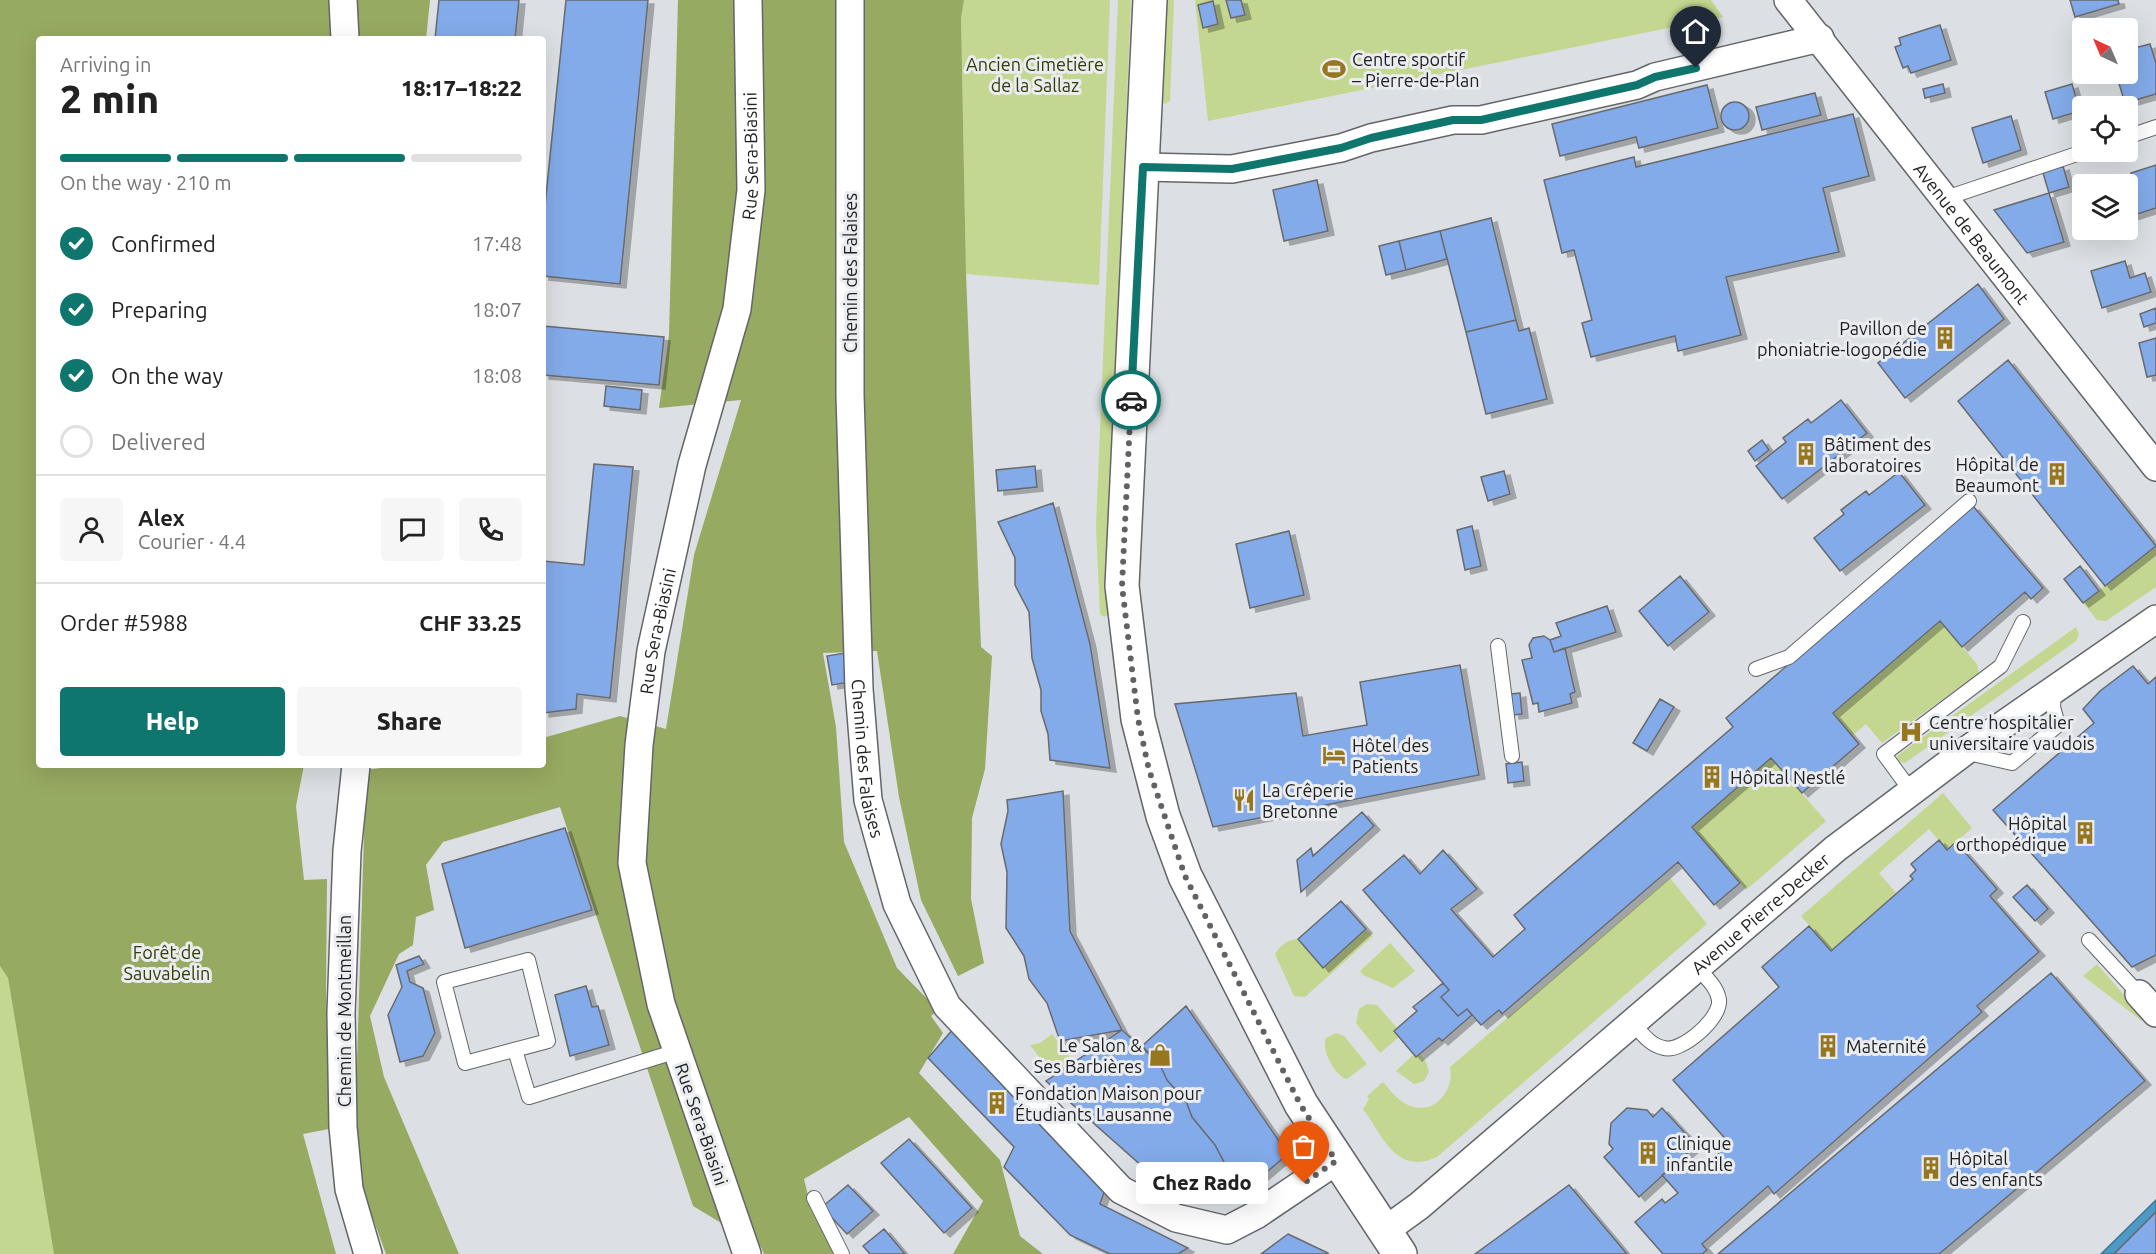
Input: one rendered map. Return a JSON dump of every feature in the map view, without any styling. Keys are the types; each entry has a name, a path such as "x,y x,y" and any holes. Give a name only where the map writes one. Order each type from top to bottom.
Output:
{"main road":[{"path":"1150,0 1122,586 1138,719 1163,816 1185,876 1300,1104 1392,1243"}],"street":[{"path":"343,0 345,36"},
{"name":"Rue Sera-Biasini","path":"747,1254 661,1004 632,863 639,745 651,651 692,465 737,309 751,190 748,0"},
{"name":"Chemin des Falaises","path":"850,0 850,395 859,689 868,800 897,904 948,1006 1121,1190 1176,1218 1227,1230 1256,1215 1336,1161"},
{"name":"Avenue de Beaumont","path":"1788,0 1946,198 2030,309 2120,417 2156,467"},
{"path":"1143,167 1232,169 1341,148 1371,138 1453,120 1481,120 1626,87 1655,77 1820,38"},
{"name":"Avenue Pierre-Decker","path":"1392,1243 1419,1206 1835,849 1964,752 2156,619"},
{"name":"Chemin de Montmeillan","path":"356,768 347,851 341,1013 343,1127 349,1189 368,1254"}],"lane":[{"path":"2138,133 2156,127"},
{"path":"1946,198 2072,155"},
{"path":"1756,669 1789,657 1968,501"},
{"path":"1911,791 1884,754 2001,666 2023,622"},
{"path":"1498,646 1512,756"},
{"path":"1964,752 2012,763 2058,725 2053,706 2054,689"},
{"path":"2089,940 2147,1004"},
{"path":"528,960 548,1041 515,1050 465,1063 444,982 528,960"},
{"path":"1632,1022 1651,1043 1664,1049 1676,1049 1711,1020 1718,1012 1719,1001 1715,987 1696,966"},
{"path":"515,1050 530,1098 677,1051"},
{"path":"814,1198 842,1254"}],"green space":[{"name":"Forêt de Sauvabelin","path":"0,0 430,0 426,36 36,36 36,768 303,768 296,806 304,880 327,879 326,989 329,1129 303,1134 336,1254 54,1254 8,978 0,966"},
{"path":"678,0 964,0 961,18 966,274 981,647 992,656 985,769 972,818 971,899 984,963 958,976 921,900 899,797 877,651 823,653 836,727 844,842 897,968 938,1010 931,1016 943,1033 919,1073 1000,1160 1020,1236 1043,1254 953,1254 983,1201 909,1117 804,1179 812,1212 839,1254 764,1254 761,1247 693,1206 560,807 443,842 426,865 434,910 416,917 413,945 399,954 370,1016 384,1077 459,1254 386,1254 364,1194 355,1126 366,770 381,768 546,768 546,737 620,716 666,729 694,555 741,400 659,408 669,335"},
{"name":"Ancien Cimetière de la Sallaz","path":"964,0 1110,0 1099,285 966,274 961,18"},
{"path":"1118,0 1131,0 1109,527 1109,614 1104,617 1100,614 1096,527"},
{"path":"1166,0 1174,0 1170,101 1165,104 1161,100"},
{"name":"Centre sportif – Pierre-de-Plan","path":"1195,0 1711,0 1723,17 1208,121"},
{"path":"2156,545 2156,587 2106,621 2097,620 2083,603"},
{"path":"1940,621 1977,664 1979,673 1882,743 1866,724 1852,736 1833,713"},
{"path":"2076,627 2079,634 2076,641 1905,763 1896,761 1898,755"},
{"path":"1771,758 1826,821 1746,890 1692,827"},
{"path":"1943,793 1972,828 1947,850 1929,829 1879,873 1897,894 1831,951 1801,916"},
{"path":"1670,878 1707,924 1437,1157 1423,1162 1411,1161 1392,1150 1363,1109 1369,1099 1367,1096 1383,1082 1397,1098 1408,1105 1426,1108 1434,1105 1446,1093 1451,1076 1450,1067"},
{"path":"1366,929 1373,936 1305,997 1294,996 1275,954 1282,946 1291,940 1298,939 1323,967"},
{"path":"1390,943 1415,971 1393,988 1363,975 1360,971"},
{"path":"2097,964 2144,1018 2142,1021 2083,976"},
{"path":"0,966 8,978 54,1254 0,1254"},
{"path":"1367,1004 1377,1005 1397,1028 1394,1031 1399,1037 1380,1053 1356,1023 1359,1009"},
{"path":"1336,1033 1344,1036 1367,1064 1347,1079 1334,1068 1325,1049 1326,1038"},
{"path":"1052,1034 1074,1062 1054,1076 1030,1045 1040,1043"},
{"path":"1414,1054 1416,1057 1420,1054 1429,1072 1424,1081 1414,1084 1396,1071"}],"water":[{"path":"2156,1200 2156,1212 2114,1254 2101,1254"}],"building":[{"path":"439,0 519,0 515,36 435,36"},
{"path":"566,0 648,0 620,284 546,276 546,196"},
{"path":"1226,0 1241,0 1245,15 1231,18"},
{"path":"2070,0 2118,0 2119,4 2075,17"},
{"path":"1213,1 1218,24 1203,28 1198,5"},
{"path":"1940,25 1951,60 1911,73 1908,66 1903,68 1895,47 1901,45 1899,38"},
{"path":"2150,44 2156,63 2156,94 2138,99 2138,96 2123,96 2119,84 2138,84 2138,47"},
{"path":"1943,84 1945,93 1925,98 1923,89"},
{"path":"2072,84 2076,96 2072,96 2072,113 2053,119 2045,92"},
{"path":"1707,85 1718,128 1639,148 1636,137 1560,156 1552,124"},
{"path":"1815,93 1821,115 1762,130 1756,107"},
{"path":"1735,102 1745,106 1749,116 1745,126 1735,130 1725,126 1721,116 1725,106"},
{"path":"1853,114 1869,176 1823,188 1839,252 1726,277 1741,335 1678,351 1675,336 1591,357 1582,323 1592,320 1574,250 1562,253 1544,180 1634,157 1636,167"},
{"path":"2011,116 2021,150 1983,163 1972,128"},
{"path":"2156,165 2156,208 2138,214 2138,174 2131,173"},
{"path":"2063,166 2069,187 2049,193 2043,173"},
{"path":"1317,180 1328,231 1284,241 1273,190"},
{"path":"2049,193 2064,242 2027,253 1994,210"},
{"path":"1491,218 1516,320 1466,332 1440,231"},
{"path":"1440,231 1447,259 1406,270 1399,241"},
{"path":"1399,241 1406,270 1386,275 1379,246"},
{"path":"2125,261 2130,278 2145,273 2151,292 2102,308 2091,271"},
{"name":"Pavillon de phoniatrie-logopédie","path":"1978,284 2004,319 1905,398 1878,363"},
{"path":"2156,308 2156,323 2144,327 2140,314"},
{"path":"1516,320 1519,331 1529,328 1547,399 1486,414 1466,332"},
{"path":"546,326 664,337 659,385 546,375"},
{"path":"2156,338 2156,375 2147,377 2139,343"},
{"name":"Hôpital de Beaumont","path":"2008,360 2156,546 2105,586 1958,401"},
{"path":"606,386 642,390 640,410 604,406"},
{"name":"Bâtiment des laboratoires","path":"1841,400 1867,433 1782,499 1756,466 1786,442 1783,438 1808,419 1811,423"},
{"path":"1762,440 1769,450 1755,461 1748,451"},
{"path":"594,464 633,467 610,698 577,694 576,709 546,713 546,561 584,565"},
{"path":"1035,466 1037,487 998,491 996,470"},
{"path":"1504,471 1510,494 1488,501 1481,477"},
{"name":"Bâtiment des laboratoires","path":"1899,472 1925,505 1840,571 1814,538 1844,514 1841,510 1866,491 1869,495"},
{"path":"1053,503 1090,644 1110,768 1050,760 1048,734 1041,711 1041,690 1032,658 1029,612 1015,585 1015,558 998,522"},
{"name":"Hôpital Nestlé","path":"1973,506 2043,588 2031,599 2025,592 1962,647 1940,621 1833,713 1859,744 1802,793 1771,758 1692,827 1740,883 1714,905 1678,862 1502,1014 1499,1010 1481,1025 1467,1009 1458,1016 1441,997 1449,990 1363,890 1404,855 1420,874 1443,850 1477,889 1451,909 1493,957 1525,929 1514,915 1733,727 1726,718"},
{"path":"1472,526 1481,566 1465,570 1457,530"},
{"path":"1289,531 1304,595 1250,608 1236,544"},
{"path":"2080,566 2099,591 2083,603 2064,579"},
{"path":"1680,576 1709,612 1668,646 1639,611"},
{"path":"1607,606 1616,632 1554,652 1550,640 1561,636 1556,623"},
{"path":"1544,636 1550,640 1554,652 1565,648 1575,692 1570,694 1572,703 1539,712 1538,703 1533,704 1522,660 1532,658 1529,645 1533,638"},
{"path":"851,652 856,681 832,685 827,656"},
{"name":"Hôtel des Patients","path":"1460,665 1479,775 1213,827 1175,704 1296,693 1303,736 1367,725 1360,682"},
{"name":"Hôpital orthopédique","path":"2133,666 2148,684 2156,677 2156,955 2132,967 1993,810 2094,723 2083,709 2100,691"},
{"path":"1520,693 1522,714 1513,715 1511,694"},
{"path":"1660,699 1674,707 1647,751 1633,743"},
{"path":"1522,762 1524,781 1508,783 1506,764"},
{"path":"1063,791 1070,931 1122,1030 1060,1041 1047,1003 1029,979 1024,956 1006,928 1007,872 1001,844 1008,811 1007,800"},
{"path":"1362,812 1374,826 1301,892 1297,860 1311,848 1313,856"},
{"path":"565,828 592,910 465,948 442,864"},
{"name":"Maternité","path":"1939,840 1947,850 1956,842 1997,889 1990,896 2039,952 1977,1006 1982,1012 1774,1194 1768,1186 1702,1244 1707,1250 1702,1254 1663,1254 1635,1222 1662,1199 1665,1203 1678,1193 1662,1175 1684,1157 1697,1172 1730,1144 1673,1080 1779,987 1762,967 1809,926 1831,951 1913,879 1910,876 1916,870 1911,864"},
{"path":"2027,885 2048,909 2035,921 2013,897"},
{"path":"1341,901 1366,929 1323,968 1298,939"},
{"path":"419,956 424,964 407,971 410,982 423,988 435,1033 423,1056 400,1062 388,1015 402,987 396,965"},
{"name":"Hôpital des enfants","path":"2051,973 2145,1081 1939,1254 1718,1254"},
{"path":"1443,983 1449,990 1441,997 1458,1016 1467,1009 1472,1015 1442,1041 1439,1038 1416,1057 1394,1031 1417,1011 1413,1007"},
{"path":"586,986 592,1007 598,1006 609,1045 570,1056 555,995"},
{"path":"1186,1006 1288,1154 1241,1194 1215,1145 1192,1117 1186,1101 1167,1080 1159,1063 1142,1046"},
{"name":"Fondation Maison pour Étudiants Lausanne","path":"953,1029 1105,1190 1100,1204 1188,1248 1178,1254 1110,1254 1070,1235 1004,1167 1014,1147 928,1058"},
{"path":"1122,1030 1159,1063 1167,1080 1186,1101 1192,1117 1215,1145 1241,1194 1178,1198 1046,1081"},
{"name":"Clinique infantile","path":"1627,1108 1647,1110 1653,1117 1662,1108 1696,1145 1639,1197 1604,1157 1613,1149 1609,1144 1611,1123"},
{"path":"909,1139 972,1208 944,1233 881,1163"},
{"path":"848,1185 873,1211 847,1234 822,1207"},
{"path":"1569,1185 1627,1254 1475,1254 1497,1238"},
{"path":"2156,1212 2156,1254 2114,1254"},
{"path":"884,1229 905,1254 870,1254 863,1246"},
{"path":"1288,1234 1328,1253 1328,1254 1261,1254"}],"way so far":[{"path":"1131,400 1122,586 1138,719 1149,770 1185,876 1300,1104 1336,1161 1304,1183"}],"place":[{"name":"Centre sportif – Pierre-de-Plan","path":"1334,69"},
{"name":"Pavillon de phoniatrie-logopédie","path":"1945,338"},
{"name":"Bâtiment des laboratoires","path":"1806,454"},
{"name":"Hôpital de Beaumont","path":"2057,474"},
{"name":"Centre hospitalier universitaire vaudois","path":"1911,732"},
{"name":"Hôtel des Patients","path":"1334,755"},
{"name":"Hôpital Nestlé","path":"1712,777"},
{"name":"La Crêperie Bretonne","path":"1244,800"},
{"name":"Hôpital orthopédique","path":"2085,833"},
{"name":"Maternité","path":"1828,1046"},
{"name":"Le Salon & Ses Barbières","path":"1160,1055"},
{"name":"Fondation Maison pour Étudiants Lausanne","path":"997,1103"},
{"name":"Clinique infantile","path":"1648,1153"},
{"name":"Hôpital des enfants","path":"1931,1168"},
{"name":"Chez Rado","path":"1304,1183"}],"route":[{"path":"1131,400 1143,167 1232,169 1341,148 1371,138 1453,120 1481,120 1637,85 1655,77 1696,68"}]}
